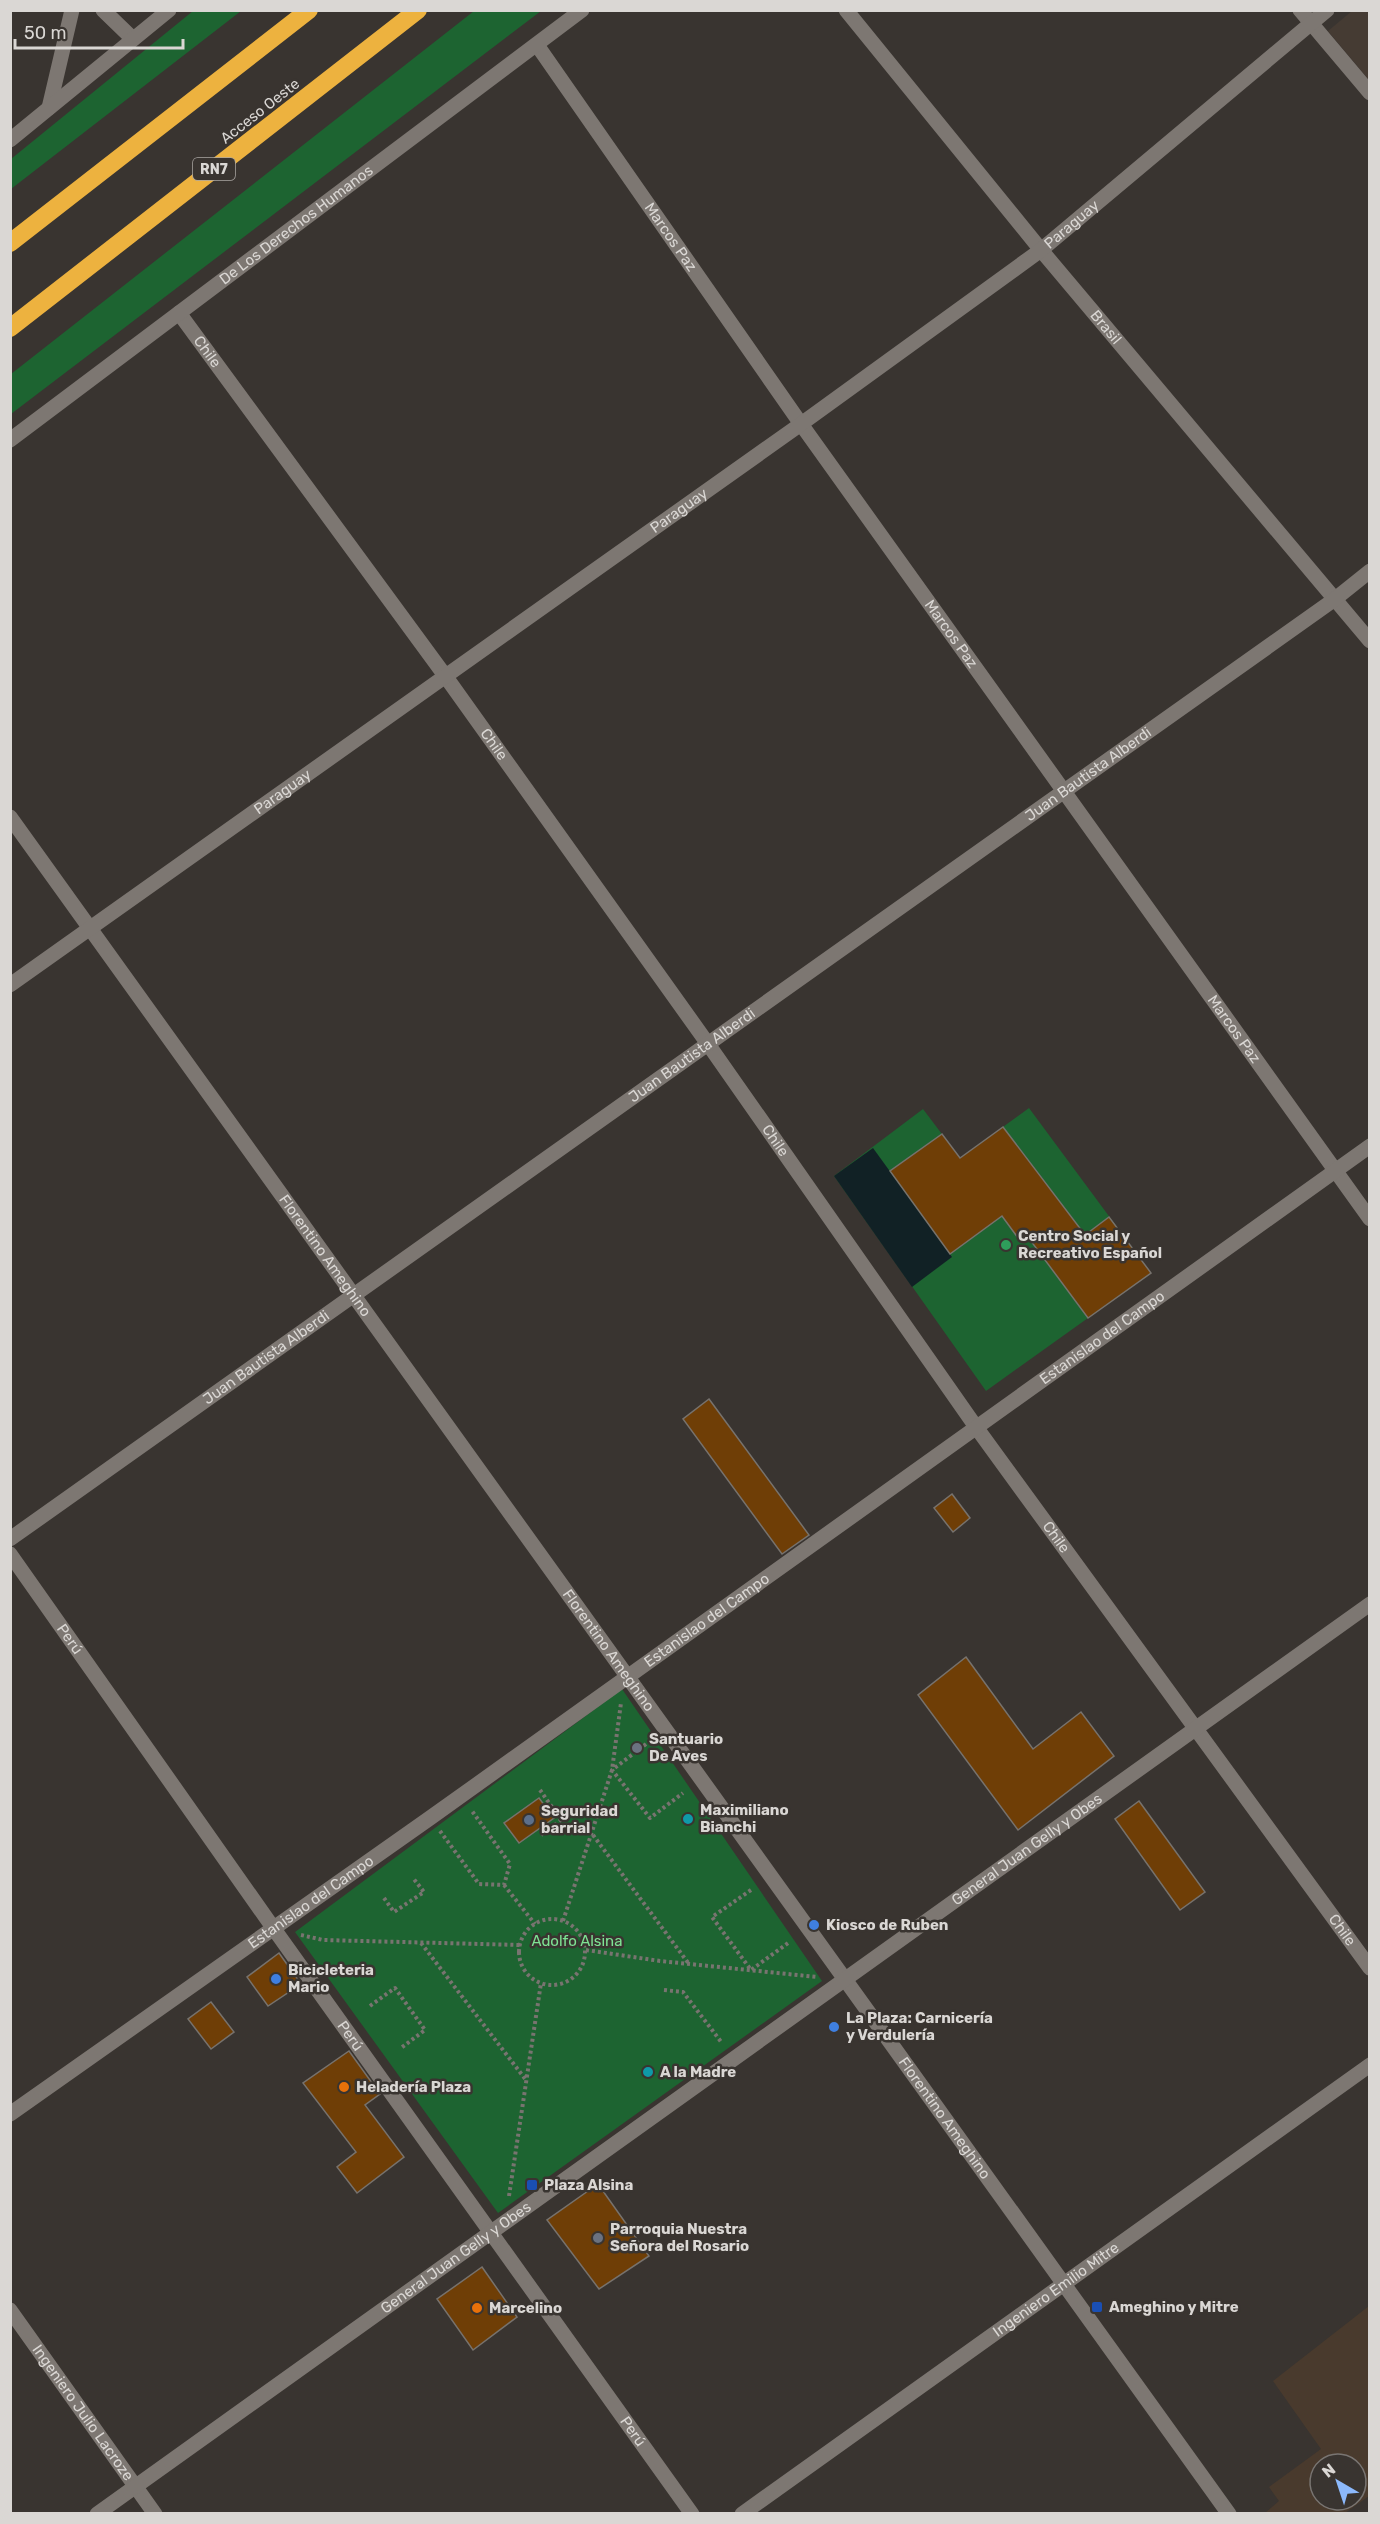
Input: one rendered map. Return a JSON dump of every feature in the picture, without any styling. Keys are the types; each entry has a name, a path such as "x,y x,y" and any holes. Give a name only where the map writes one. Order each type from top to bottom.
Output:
{"highway":[{"path":"10,243 309,10"},
{"name":"Acceso Oeste","path":"10,328 418,10"}],"street":[{"path":"49,108 72,10"},
{"path":"104,10 133,39"},
{"path":"10,140 168,10"},
{"name":"De Los Derechos Humanos","path":"10,440 582,10"},
{"name":"Brasil","path":"846,10 1041,250 1370,641"},
{"path":"1300,10 1370,93"},
{"name":"Paraguay","path":"10,985 801,424 1041,250 1327,10"},
{"name":"Marcos Paz","path":"537,45 801,424 1370,1219"},
{"name":"Chile","path":"179,313 446,677 708,1044 976,1427 1370,1968"},
{"name":"Juan Bautista Alberdi","path":"10,1539 1064,792 1335,599 1370,571"},
{"name":"Florentino Ameghino","path":"10,817 1229,2514"},
{"name":"Estanislao del Campo","path":"10,2114 461,1797 1370,1146"},
{"name":"Perú","path":"10,1554 274,1929 692,2514"},
{"name":"General Juan Gelly y Obes","path":"97,2514 1370,1604"},
{"name":"Ingeniero Emilio Mitre","path":"742,2514 1370,2065"},
{"name":"Ingeniero Julio Lacroze","path":"10,2310 155,2514"}],"path":[{"path":"563,1921 612,1770 618,1741 621,1690 626,1677"},
{"path":"612,1770 646,1744"},
{"path":"612,1770 650,1818 683,1793"},
{"path":"540,1790 561,1820 541,1835"},
{"path":"461,1797 510,1864 504,1885"},
{"path":"430,1818 479,1884 504,1885 535,1924"},
{"path":"593,1834 689,1964"},
{"path":"384,1898 394,1912 424,1892 413,1878"},
{"path":"751,1890 712,1917 751,1970"},
{"path":"549,1919 563,1921 579,1932 586,1950 582,1966 572,1979 557,1985 541,1983 528,1974 519,1953 520,1945 526,1933 535,1924 549,1919"},
{"path":"274,1929 323,1940 520,1945"},
{"path":"421,1943 526,2080"},
{"path":"751,1970 788,1943"},
{"path":"586,1950 689,1964 844,1980"},
{"path":"490,2231 509,2197 541,1983"},
{"path":"370,2006 395,1989 425,2030 401,2048"},
{"path":"664,1990 683,1992 722,2043"}],"shaded area":[{"path":"1352,11 1369,11 1369,80 1328,31"},
{"path":"873,1148 952,1257 912,1287 834,1176"},
{"path":"1369,2306 1369,2496 1368,2452 1317,2452 1321,2449 1273,2381"},
{"path":"1308,2458 1308,2512 1346,2512 1265,2513 1279,2501 1269,2487"}],"green space":[{"path":"193,11 241,11 11,189 11,159"},
{"path":"474,11 541,11 11,414 11,374"},
{"name":"Centro Social y Recreativo Español","path":"1029,1108 1151,1273 986,1391 834,1176 923,1109 960,1158"},
{"name":"Adolfo Alsina","path":"622,1689 822,1981 498,2213 295,1932"}],"building":[{"path":"1003,1127 1085,1235 1109,1217 1151,1273 1088,1318 1028,1237 1021,1242 1002,1216 950,1254 890,1171 942,1134 960,1158"},
{"path":"709,1399 809,1535 782,1554 683,1419"},
{"path":"952,1494 970,1518 953,1532 934,1508"},
{"path":"966,1657 1033,1749 1081,1712 1114,1756 1018,1830 918,1695"},
{"name":"Seguridad barrial","path":"539,1798 554,1818 519,1843 504,1823"},
{"path":"1139,1801 1205,1892 1180,1910 1115,1819"},
{"name":"Bicicleteria Mario","path":"279,1953 301,1984 268,2006 247,1977"},
{"path":"211,2002 234,2032 211,2049 188,2019"},
{"path":"349,2051 380,2094 365,2105 404,2157 357,2193 337,2167 356,2152 303,2083"},
{"name":"Parroquia Nuestra Señora del Rosario","path":"598,2184 649,2256 599,2289 547,2220"},
{"name":"Marcelino","path":"482,2267 517,2317 473,2350 437,2299"}],"place":[{"name":"Centro Social y Recreativo Español","path":"1006,1245"},
{"name":"Santuario De Aves","path":"637,1748"},
{"name":"Maximiliano Bianchi","path":"688,1819"},
{"name":"Seguridad barrial","path":"529,1820"},
{"name":"Kiosco de Ruben","path":"814,1925"},
{"name":"Bicicleteria Mario","path":"276,1979"},
{"name":"La Plaza: Carnicería y Verdulería","path":"834,2027"},
{"name":"A la Madre","path":"648,2072"},
{"name":"Heladería Plaza","path":"344,2087"},
{"name":"Plaza Alsina","path":"532,2185"},
{"name":"Parroquia Nuestra Señora del Rosario","path":"598,2238"},
{"name":"Ameghino y Mitre","path":"1097,2307"},
{"name":"Marcelino","path":"477,2308"}]}
